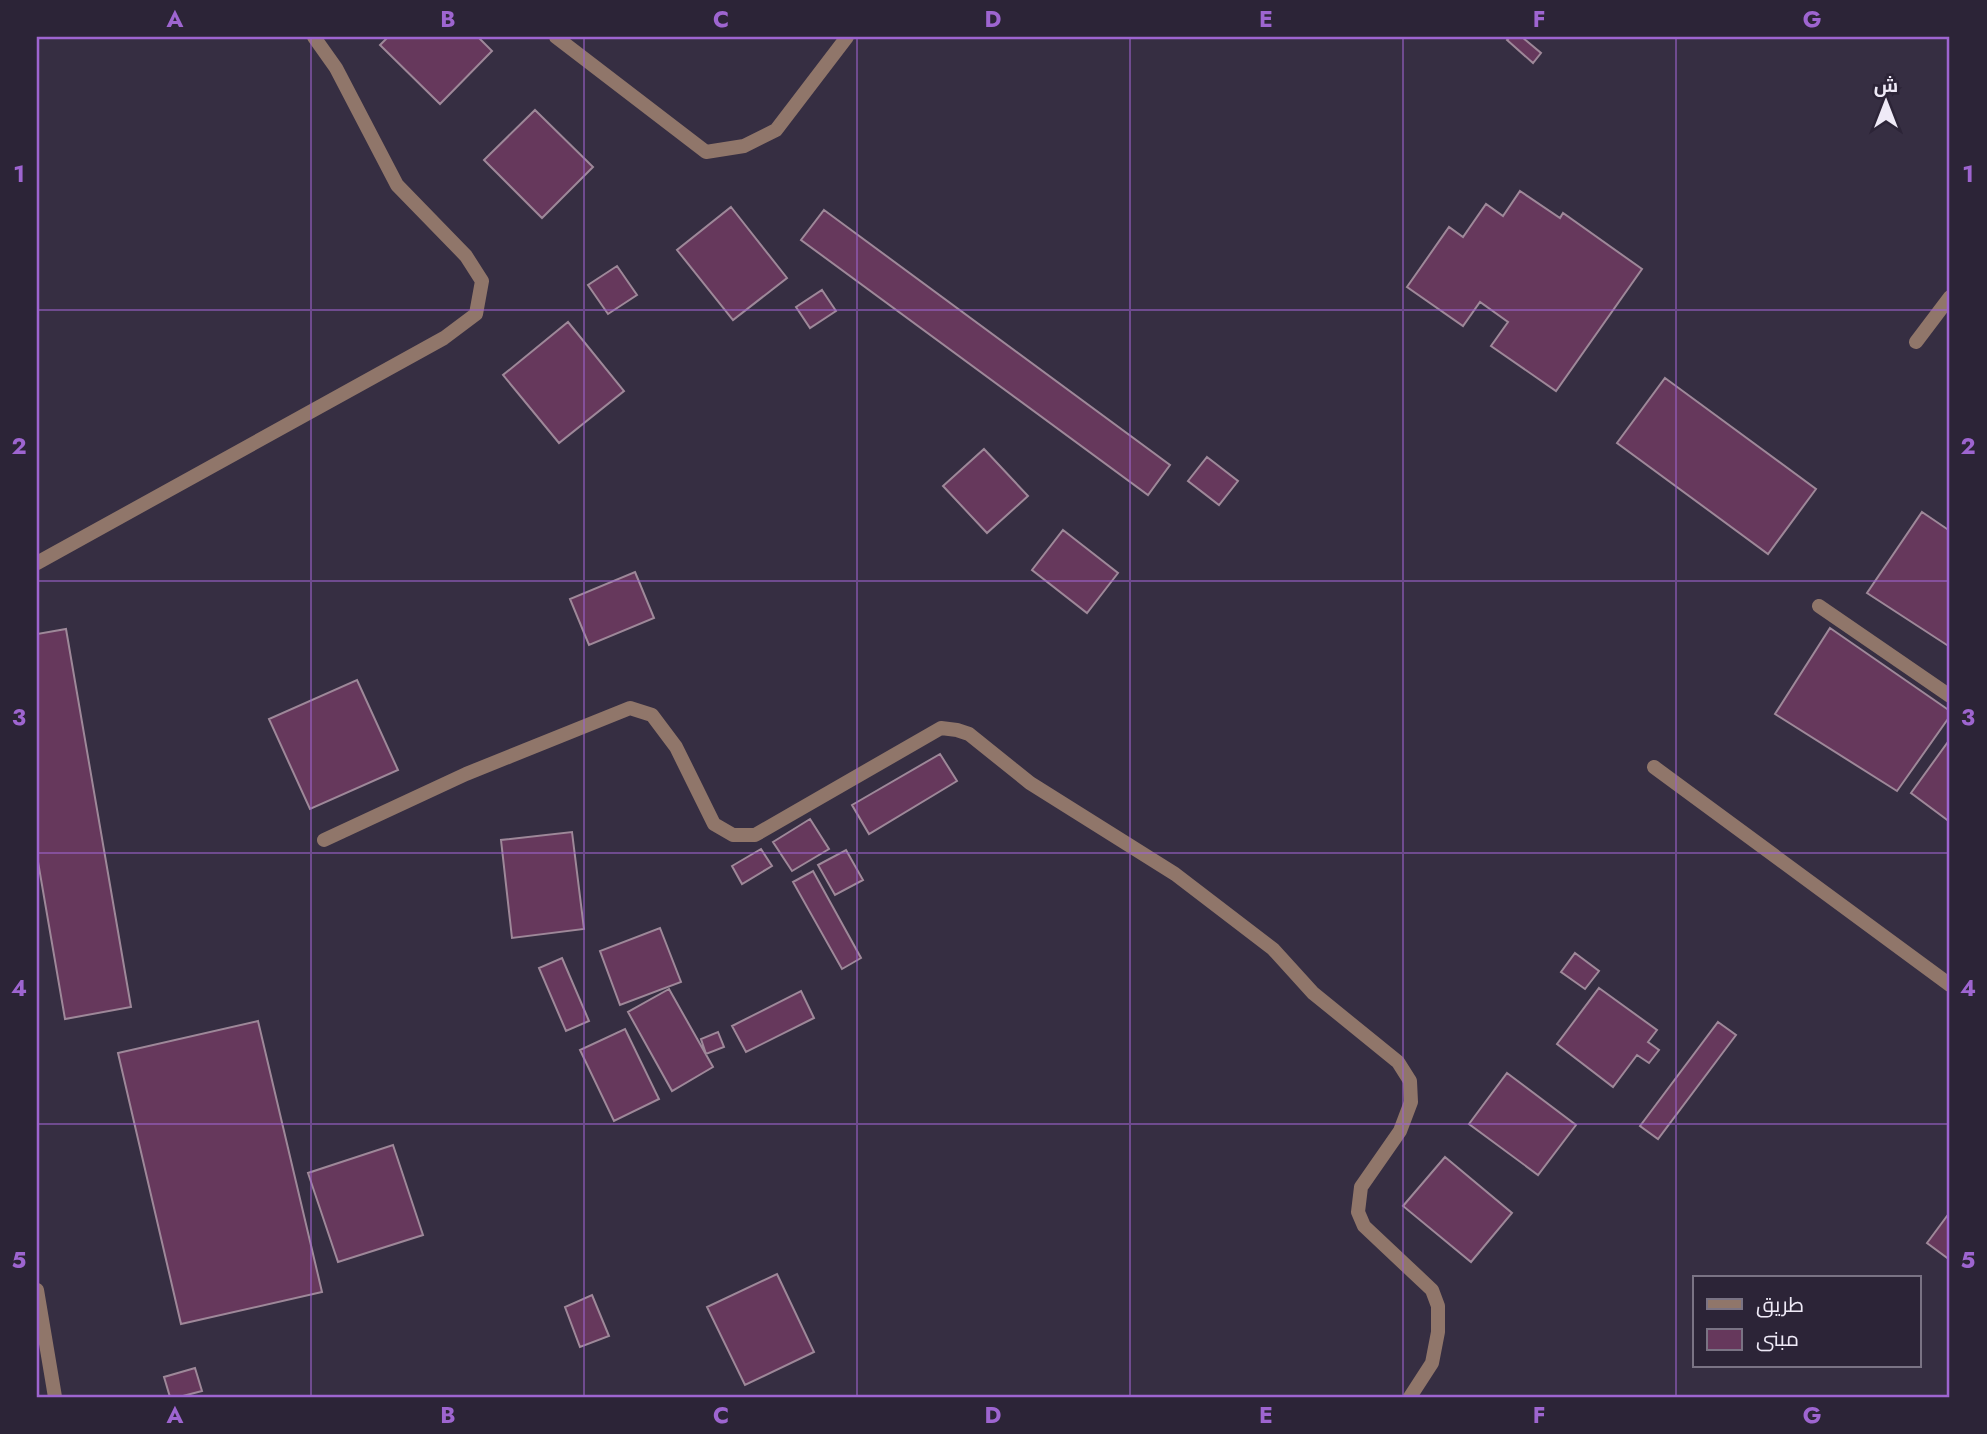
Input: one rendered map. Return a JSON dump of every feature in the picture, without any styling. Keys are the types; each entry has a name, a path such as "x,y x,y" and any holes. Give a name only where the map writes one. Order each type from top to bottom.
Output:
{"street":[{"path":"37,563 444,338 476,314 482,281 466,256 397,185 336,68 314,37"},
{"path":"556,37 706,152 744,146 776,130 847,37"},
{"path":"1916,342 1950,297"},
{"path":"1819,606 1950,696"},
{"path":"324,840 466,774 630,708 652,715 676,747 714,824 733,835 755,835 941,728 969,734 1030,783 1175,874 1273,949 1322,1000 1398,1062 1410,1081 1411,1102 1399,1131 1361,1187 1358,1212 1364,1226 1432,1290 1438,1306 1438,1332 1432,1363 1410,1397"},
{"path":"1654,767 1950,985"},
{"path":"37,1290 55,1397"}],"building":[{"path":"388,37 478,37 492,51 440,104 380,45"},
{"path":"1510,37 1522,37 1541,53 1533,63 1507,40"},
{"path":"535,110 593,167 542,218 484,160"},
{"path":"1520,191 1560,218 1563,213 1642,269 1556,391 1491,346 1508,322 1480,302 1463,326 1407,287 1449,227 1463,237 1486,204 1503,216"},
{"path":"731,207 787,278 733,320 677,250"},
{"path":"824,210 1170,465 1148,495 801,240"},
{"path":"617,266 637,295 608,314 588,285"},
{"path":"822,290 836,311 810,328 796,307"},
{"path":"568,322 624,391 559,443 503,375"},
{"path":"1665,378 1816,489 1768,554 1617,443"},
{"path":"984,449 1028,496 987,533 943,486"},
{"path":"1207,457 1238,481 1219,505 1188,481"},
{"path":"1922,512 1950,531 1950,647 1867,593"},
{"path":"1063,530 1118,573 1087,613 1032,570"},
{"path":"635,572 654,618 589,645 570,599"},
{"path":"1830,628 1950,711 1950,716 1897,791 1775,714"},
{"path":"66,629 131,1007 65,1019 37,856 37,634"},
{"path":"357,680 398,770 310,809 269,719"},
{"path":"1950,739 1950,822 1911,793"},
{"path":"940,754 957,781 869,834 852,805"},
{"path":"810,819 829,849 792,871 773,842"},
{"path":"572,832 584,929 512,938 501,840"},
{"path":"761,849 772,866 742,884 732,866"},
{"path":"846,850 863,880 835,895 818,865"},
{"path":"813,871 861,958 842,969 793,882"},
{"path":"660,928 681,982 620,1005 600,951"},
{"path":"1575,953 1599,971 1585,989 1561,972"},
{"path":"562,958 589,1021 566,1031 539,968"},
{"path":"1599,988 1657,1030 1648,1042 1659,1050 1649,1063 1637,1055 1613,1087 1557,1044"},
{"path":"669,989 713,1067 672,1091 628,1012"},
{"path":"801,991 814,1018 746,1052 732,1026"},
{"path":"258,1021 322,1292 181,1324 118,1053"},
{"path":"1718,1022 1736,1035 1658,1139 1640,1126"},
{"path":"625,1029 659,1099 614,1121 580,1050"},
{"path":"718,1032 724,1047 706,1054 701,1039"},
{"path":"1507,1073 1576,1125 1538,1175 1469,1124"},
{"path":"393,1145 423,1235 338,1262 308,1173"},
{"path":"1445,1157 1512,1213 1471,1262 1403,1206"},
{"path":"1950,1212 1950,1260 1927,1243"},
{"path":"777,1274 814,1352 745,1385 707,1307"},
{"path":"592,1295 609,1336 580,1347 565,1307"},
{"path":"195,1368 202,1391 170,1397 164,1377"}]}
